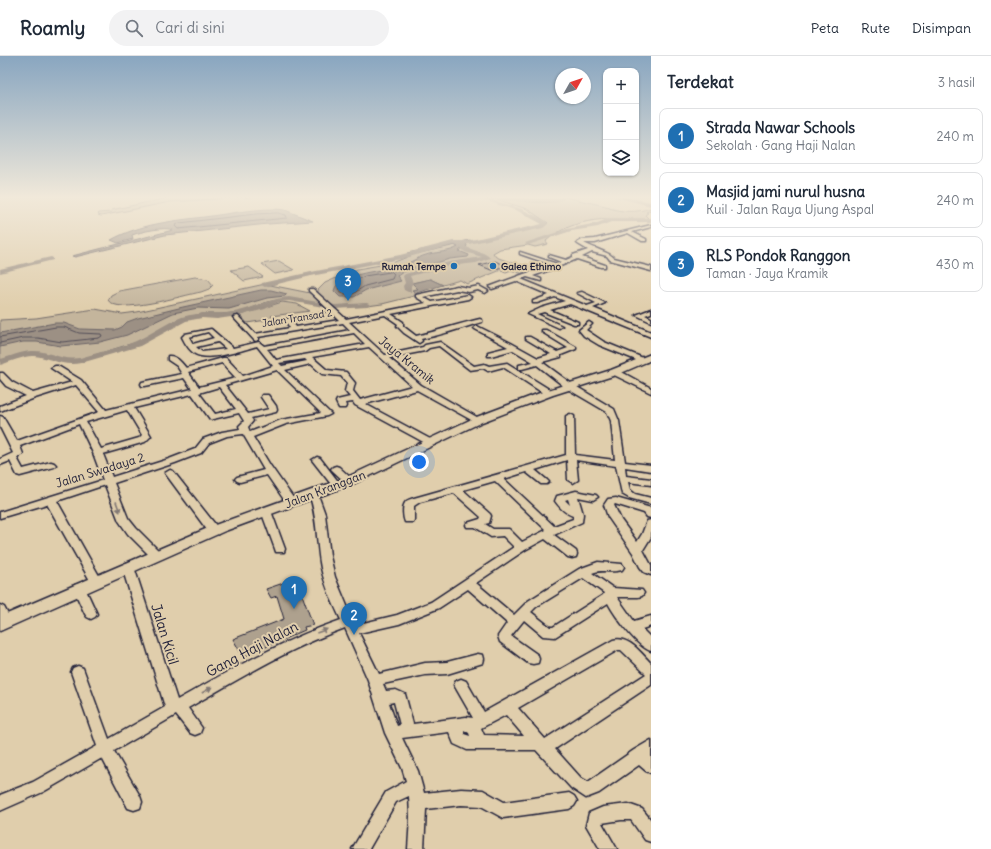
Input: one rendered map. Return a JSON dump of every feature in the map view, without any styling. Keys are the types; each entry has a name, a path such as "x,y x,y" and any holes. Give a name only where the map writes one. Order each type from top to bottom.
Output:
{"main road":[{"name":"Jalan Kranggan","path":"3,623 128,567 214,531 343,484 478,420 549,393 615,372 648,359"}],"street":[{"path":"615,234 594,241 585,240 580,243 592,250 607,254 613,259 651,269"},
{"path":"635,234 644,240"},
{"path":"492,287 556,266 575,256 592,250"},
{"path":"522,253 556,266"},
{"path":"551,256 566,262"},
{"path":"575,256 603,266"},
{"path":"526,275 539,280"},
{"path":"516,279 553,296 651,335"},
{"path":"431,304 418,296 457,288 469,290 479,288 485,291"},
{"name":"Jaya Kramik","path":"311,290 418,387 478,420"},
{"path":"586,308 602,303 580,293 590,290"},
{"path":"553,296 535,302 576,323"},
{"name":"Jalan Transad 2","path":"254,336 344,321 468,297"},
{"path":"559,326 532,315 545,308 569,302"},
{"path":"650,311 639,315 651,320"},
{"path":"294,329 288,320 336,313"},
{"path":"386,313 401,323 400,327 427,346"},
{"path":"236,317 254,336 278,366"},
{"path":"589,324 582,330 599,342 648,359"},
{"path":"638,329 651,324"},
{"path":"415,338 444,332 455,327 479,325 538,362 569,386 605,406 613,414 615,421 622,478 627,494 650,507"},
{"path":"231,350 220,339 207,330 186,336 185,338 191,346 203,355 356,331"},
{"path":"522,367 573,350 574,347 544,331"},
{"path":"528,338 558,355"},
{"path":"191,346 220,339"},
{"path":"384,357 425,349 427,346 442,344 473,368 484,366 488,369 504,365 549,393"},
{"path":"16,444 80,421 129,407 242,379 306,356 370,345"},
{"path":"491,354 514,347"},
{"path":"306,356 327,372 343,374 351,383 349,391 356,401 429,442"},
{"path":"171,358 180,365 213,418 273,410 272,406 265,397"},
{"path":"145,384 185,373 223,360 242,379"},
{"path":"278,366 312,362"},
{"name":"Jalan Swadaya 2","path":"96,581 52,503 52,499 172,461 198,451 206,441 225,434 247,434 284,422 327,414 278,366"},
{"path":"55,368 68,373 78,382 105,414"},
{"path":"615,372 651,391"},
{"path":"0,375 9,384 32,396"},
{"path":"0,409 32,396 78,382"},
{"path":"0,386 9,384"},
{"path":"221,385 249,422 243,426 247,434 269,472 291,502"},
{"path":"342,406 340,402 356,401 418,387"},
{"path":"98,452 142,440 147,436 129,407"},
{"path":"570,416 570,457 573,480"},
{"path":"0,419 3,431 16,444 18,454 13,458 0,462"},
{"path":"80,421 84,425 98,452 123,519 132,531 156,555"},
{"path":"409,520 409,504 417,500 562,458 570,457 651,468"},
{"path":"13,458 20,473 51,465"},
{"path":"317,460 343,484"},
{"path":"336,469 343,484"},
{"path":"528,469 544,482"},
{"path":"240,479 269,472"},
{"path":"170,473 214,531"},
{"path":"496,477 572,554"},
{"path":"622,478 651,482"},
{"path":"456,489 486,516 487,518 485,521 474,525 491,533 505,532 521,548"},
{"path":"314,494 320,508 325,560 330,578 376,680 392,733 415,785 418,802 416,849"},
{"name":"Gang Haji Nalan","path":"0,803 38,787 256,662 314,634 351,626 399,619 435,605 521,548 578,520 578,514 572,495 581,494 593,497"},
{"path":"0,515 52,499"},
{"path":"650,507 616,500 612,501 609,505 625,533 637,550 645,566 651,571"},
{"path":"266,511 280,549"},
{"path":"637,550 647,535 651,523"},
{"path":"533,659 504,638 514,622 523,612 532,604 583,572 598,566 618,568"},
{"name":"Jalan Kicil","path":"128,567 176,708"},
{"path":"583,572 611,593 618,611 651,646"},
{"path":"468,583 514,622"},
{"path":"80,588 91,614"},
{"path":"523,612 547,632 555,632 611,593 638,593"},
{"path":"0,610 3,623"},
{"path":"632,627 651,621"},
{"path":"651,671 625,646 617,644 508,707 456,729 456,735 461,741 468,744 474,742 541,745 651,678"},
{"path":"376,680 425,669 447,668 478,659"},
{"path":"78,672 105,749 134,802"},
{"path":"461,685 471,723"},
{"path":"382,697 396,696 400,698 408,731"},
{"path":"508,707 576,783 586,790 594,788 645,751 651,766"},
{"path":"176,708 195,728"},
{"path":"392,733 471,723"},
{"path":"360,849 391,797 415,785"},
{"path":"418,802 461,797 483,798 503,810 569,801"},
{"path":"609,849 594,825 595,819 599,815 626,811 634,812 651,834"}],"shaded area":[{"path":"507,234 556,234 546,241 548,244 535,247 528,245 500,249 493,253 496,257 515,264 509,267 528,274 525,275 511,270 506,272 501,270 467,284 460,280 443,285 430,279 413,283 418,289 413,290 418,295 382,304 367,306 366,304 336,306 283,299 267,302 242,312 202,314 186,317 137,342 81,359 64,360 33,352 0,361 0,320 36,318 95,309 122,314 137,312 265,284 310,293 318,292 318,290 325,283 357,269 392,263 415,254"},
{"path":"279,261 294,270 275,274 262,264"},
{"path":"249,267 263,277 244,281 231,270"},
{"path":"195,277 208,279 213,285 209,289 201,292 151,303 124,306 114,304 108,300 111,295 119,291"},
{"path":"282,302 297,304 310,311 271,316 273,319 247,323 240,315"}],"water":[{"path":"135,234 132,235 133,239 118,243 111,240 122,235"},
{"path":"157,234 174,234 75,257 72,256"},
{"path":"470,240 472,241 465,243 467,245 466,248 459,251 469,255 468,257 450,259 403,272 397,276 401,281 366,290 354,297 340,297 334,291 337,285 353,276 396,267 426,255 448,251 458,247 454,245 409,255 407,253"},
{"path":"430,279 443,285 416,293 412,290 418,289 412,283"},
{"path":"261,290 271,290 287,294 285,296 267,298 229,309 198,308 173,313 127,335 100,342 61,346 37,342 23,342 0,347 0,333 55,323 64,323 80,329 115,330 122,327 127,322 138,318"}],"building":[{"name":"Galea Ethimo","path":"495,261 507,266 491,270 479,265"},
{"path":"295,579 313,625 304,627 305,630 243,657 233,639 284,619 277,596 271,598 266,589"}],"waterway":[{"path":"265,285 311,274 401,257 453,243 467,243 505,234"},
{"path":"528,243 560,234"},
{"path":"408,290 407,286 409,283 406,276 407,275 449,264 476,261 487,258 483,255 467,251 459,244"},
{"path":"0,271 51,259"},
{"path":"0,362 33,353 62,361 71,362 81,360 137,344 184,319 202,316 217,317 238,314 262,307 277,300 289,299 335,307 367,305"}],"place":[{"name":"Rumah Tempe","path":"454,266"},
{"name":"Galea Ethimo","path":"493,266"},
{"name":"RLS Pondok Ranggon","path":"348,301"},
{"name":"Strada Nawar Schools","path":"294,609"},
{"name":"Masjid jami nurul husna","path":"354,635"}]}
